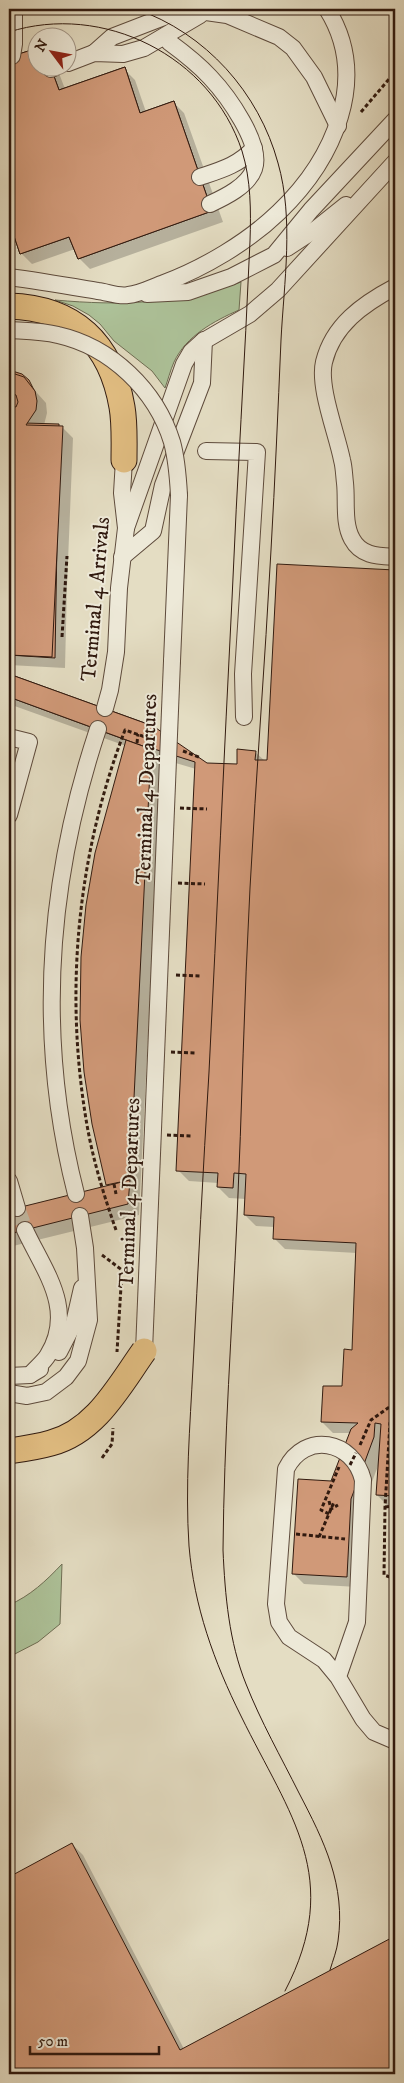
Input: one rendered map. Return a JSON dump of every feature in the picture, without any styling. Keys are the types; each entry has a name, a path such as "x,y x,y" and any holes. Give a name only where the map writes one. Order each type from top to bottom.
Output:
{"highway":[{"path":"9,306 48,311 62,316 83,331 103,352 110,363 122,407 124,460"},
{"path":"9,1451 52,1443 73,1434 94,1419 144,1350"}],"street":[{"path":"127,296 184,275 224,253 263,226 280,211 310,174 333,137 346,96 347,72 340,35 327,9"},
{"path":"78,60 94,54 112,37 169,15 206,12 227,15 279,36 293,48 314,77 338,126"},
{"path":"12,56 14,15"},
{"path":"169,42 195,62 220,88 239,117 254,148 256,160 254,170 230,194 210,204"},
{"path":"274,256 311,210 395,120"},
{"path":"200,177 231,166 254,148"},
{"path":"126,528 184,364 192,352 204,340 250,314 278,290 395,162"},
{"path":"9,277 127,296 188,292 231,277 274,256 316,229 378,180"},
{"path":"395,287 373,299 350,317 335,336 324,363 323,371 325,390 343,462 347,522 352,539 361,550 372,556 395,557"},
{"name":"Terminal 4 Departures","path":"9,330 57,335 72,339 99,352 123,368 144,389 159,414 172,442 177,466 179,523 144,1350"},
{"path":"122,557 153,531 163,485 202,383 204,340"},
{"path":"206,451 257,452 243,674 244,717"},
{"name":"Terminal 4 Arrivals","path":"105,708 116,652 122,557 126,528 122,492 124,460"},
{"path":"76,1194 62,1133 55,1078 51,1020 52,962 58,896 66,846 76,802 98,730"},
{"path":"9,737 29,742 9,816"},
{"path":"9,1181 17,1208"},
{"path":"9,1393 27,1396 46,1392 66,1377 78,1361 89,1320 80,1216"},
{"path":"25,1230 59,1301 61,1316 57,1336 48,1355 30,1375"},
{"path":"9,1376 30,1375 55,1360 74,1323 86,1274"},
{"path":"338,1677 358,1622 363,1480 357,1464 348,1453 337,1447 316,1446 298,1454 290,1461 284,1477 277,1613 279,1622 289,1637 324,1660 338,1677 363,1719 374,1732 395,1741"}],"path":[{"path":"361,112 395,72"},
{"path":"62,637 66,556"},
{"path":"116,1230 104,1197 87,1127 78,1070 75,988 80,914 91,850 104,792 125,730"},
{"path":"137,744 138,734"},
{"path":"199,809 207,809"},
{"path":"195,884 205,884"},
{"path":"191,975 200,976"},
{"path":"187,1053 195,1053"},
{"path":"183,1136 192,1136"},
{"path":"114,1184 116,1194"},
{"path":"96,1250 122,1270 117,1357"},
{"path":"330,1512 320,1510 342,1462 350,1465 371,1420 395,1403"},
{"path":"390,1577 384,1575 385,1506 390,1423 395,1416"},
{"path":"102,1458 112,1444 113,1425"},
{"path":"329,1501 330,1512"},
{"path":"319,1537 334,1502"},
{"path":"330,1512 338,1505"},
{"path":"385,1506 395,1506"},
{"path":"294,1534 349,1540"}],"green space":[{"path":"241,282 239,310 211,324 186,344 174,362 165,388 152,371 114,341 100,324 89,315 73,306 55,300 103,303 149,302 195,295"},
{"path":"62,1564 60,1624 38,1642 9,1657 9,1605 37,1588"}],"building":[{"path":"28,51 28,78 55,78 59,90 125,67 140,113 174,101 212,211 78,259 69,237 20,254 9,221 9,57"},
{"path":"28,51 28,78 55,78 59,90 125,67 140,113 174,101 212,211 78,259 69,237 20,254 9,221 9,57"},
{"path":"9,370 22,374 29,380 35,392 35,406 25,423 59,424 55,658 9,655"},
{"path":"9,372 24,377 35,391 36,410 26,425 63,426 52,657 9,655 9,406 16,407 18,402 16,395 9,392"},
{"path":"277,564 395,570 395,1496 376,1495 381,1424 375,1423 374,1437 351,1499 347,1577 292,1574 298,1479 331,1481 351,1429 358,1423 321,1422 323,1386 342,1386 344,1349 352,1350 356,1243 273,1239 274,1217 244,1215 246,1174 234,1173 233,1188 217,1187 218,1173 176,1171 195,762 126,740 9,697 9,674 153,726 207,763 237,764 237,749 256,751 255,760 267,760"},
{"path":"9,674 153,726 151,749 9,697"},
{"path":"126,740 151,749 130,1180 106,1185 92,1124 84,1072 80,1020 81,957 86,905 95,853"},
{"path":"130,1180 128,1204 9,1234 9,1210"},
{"path":"72,1843 180,2050 395,1936 395,2074 9,2074 9,1877"}],"tunnel":[{"path":"17,1208 25,1230"}],"tram line":[{"path":"136,9 185,33 207,50 243,90 258,113 269,137 278,163 286,206 286,273 248,930 223,1550 229,1618 240,1668 258,1712 317,1828 336,1882 340,1921 336,1951 330,1970"},
{"path":"9,32 45,25 81,25 116,31 149,45 179,64 206,88 227,117 242,151 249,184 250,241 189,1434 188,1524 195,1590 214,1654 231,1696 292,1817 304,1849 310,1881 310,1914 302,1951 285,1991"}]}
